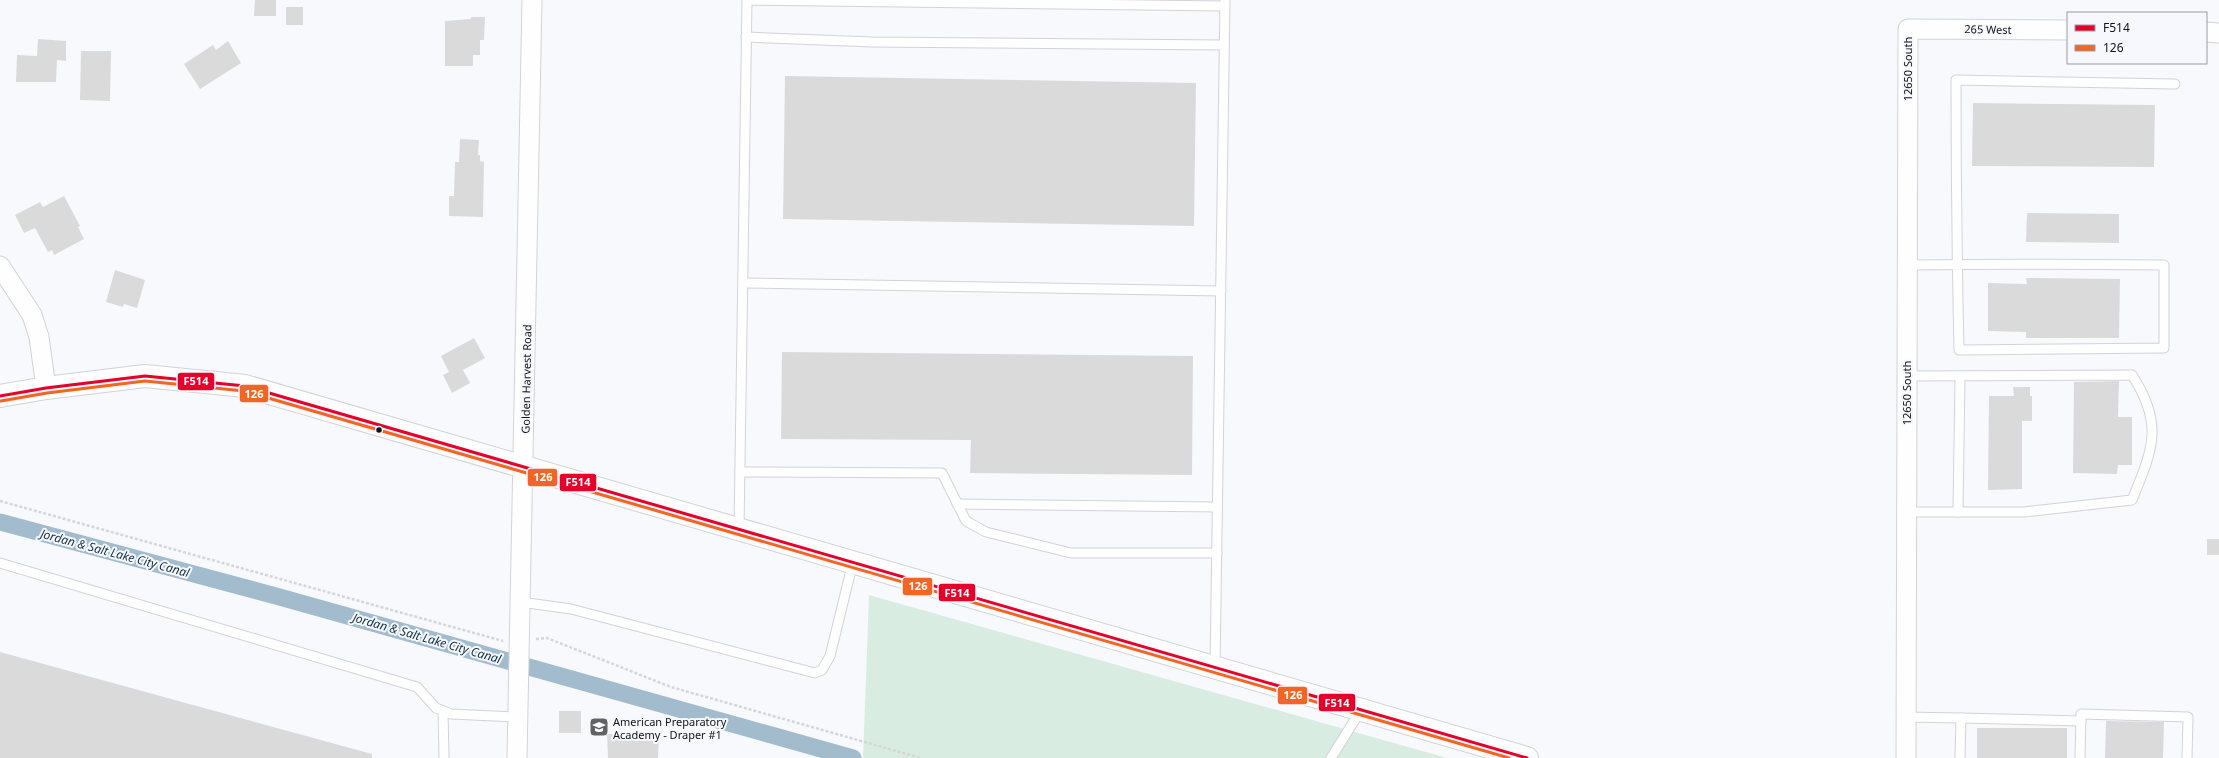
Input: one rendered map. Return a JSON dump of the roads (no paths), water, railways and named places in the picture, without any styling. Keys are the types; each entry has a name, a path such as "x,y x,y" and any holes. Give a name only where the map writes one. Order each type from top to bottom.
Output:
{"main road":[{"path":"0,396 46,388 145,376 245,386 1527,758"}],"street":[{"name":"Golden Harvest Road","path":"517,758 524,466 532,0"},
{"name":"265 West","path":"1908,29 2067,30"},
{"name":"12650 South","path":"1906,758 1905,512 1908,29"},
{"path":"2207,32 2219,33"},
{"path":"0,266 32,315 39,337 46,388"}],"lane":[{"path":"740,529 747,0 1225,3 1215,667"},
{"path":"746,37 872,42 1224,45"},
{"path":"1907,265 1958,264 2030,263 2164,266 2164,348 1959,350 1958,264 1956,80 2175,84"},
{"path":"743,283 1221,291"},
{"path":"1905,512 2024,512 2132,500 2150,456 2152,418 2142,391 2132,375 1960,377 1906,376"},
{"path":"1958,512 1960,377"},
{"path":"740,472 942,472 966,521 986,532 1071,553 1217,553"},
{"path":"957,504 1217,506"},
{"path":"521,602 571,609 815,673 822,670 830,656 853,562"},
{"path":"0,563 417,687 436,708 451,714 518,717"},
{"path":"1331,758 1361,710"},
{"path":"444,711 444,758"},
{"path":"2080,758 2081,714 2188,717 2188,758"},
{"path":"1906,717 2080,721"},
{"path":"1960,758 1961,718"}],"waterway":[{"name":"Jordan & Salt Lake City Canal","path":"0,522 276,596 853,758"}],"place":[{"name":"American Preparatory Academy - Draper #1","path":"599,727"}]}
